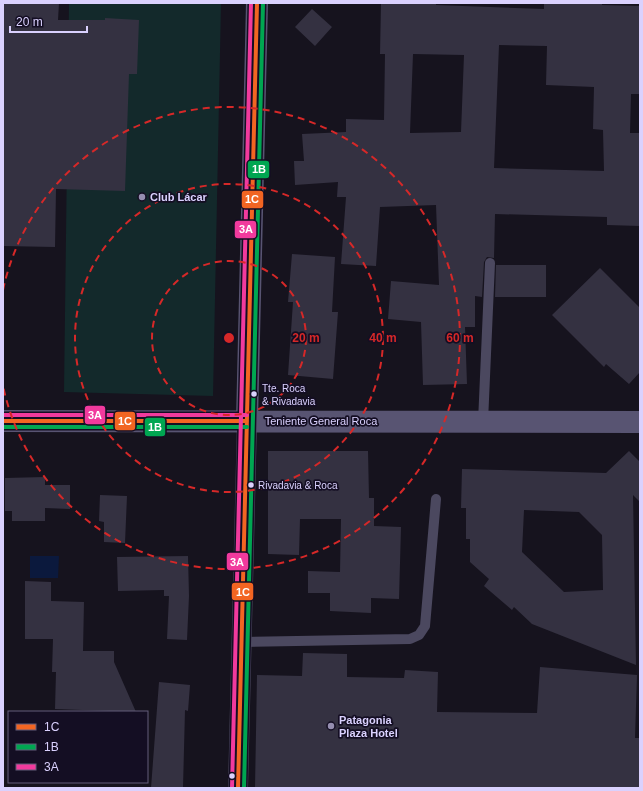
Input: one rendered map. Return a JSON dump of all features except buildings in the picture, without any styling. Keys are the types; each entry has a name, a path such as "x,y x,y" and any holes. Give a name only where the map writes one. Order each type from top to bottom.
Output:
{"main road":[{"path":"247,421 257,3"},
{"name":"Teniente General Roca","path":"3,421 640,422"}],"street":[{"path":"238,788 247,421"}],"lane":[{"path":"483,422 490,264"},
{"path":"242,642 410,638 419,635 425,626 436,499"}],"green space":[{"name":"Club Lácar","path":"69,3 221,3 213,396 64,392"}],"water":[{"path":"30,556 59,556 58,578 30,578"}],"transit line":[{"name":"3A","path":"232,788 251,3"},
{"name":"1C","path":"238,788 257,3"},
{"name":"1B","path":"244,788 263,3"},
{"name":"3A","path":"3,415 247,415"},
{"name":"1C","path":"3,421 247,421"},
{"name":"1B","path":"3,427 247,427"}],"place":[{"name":"Club Lácar","path":"142,197"},
{"name":"Tte. Roca & Rivadavia","path":"254,394"},
{"name":"Rivadavia & Roca","path":"251,485"},
{"name":"Patagonia Plaza Hotel","path":"331,726"}]}
